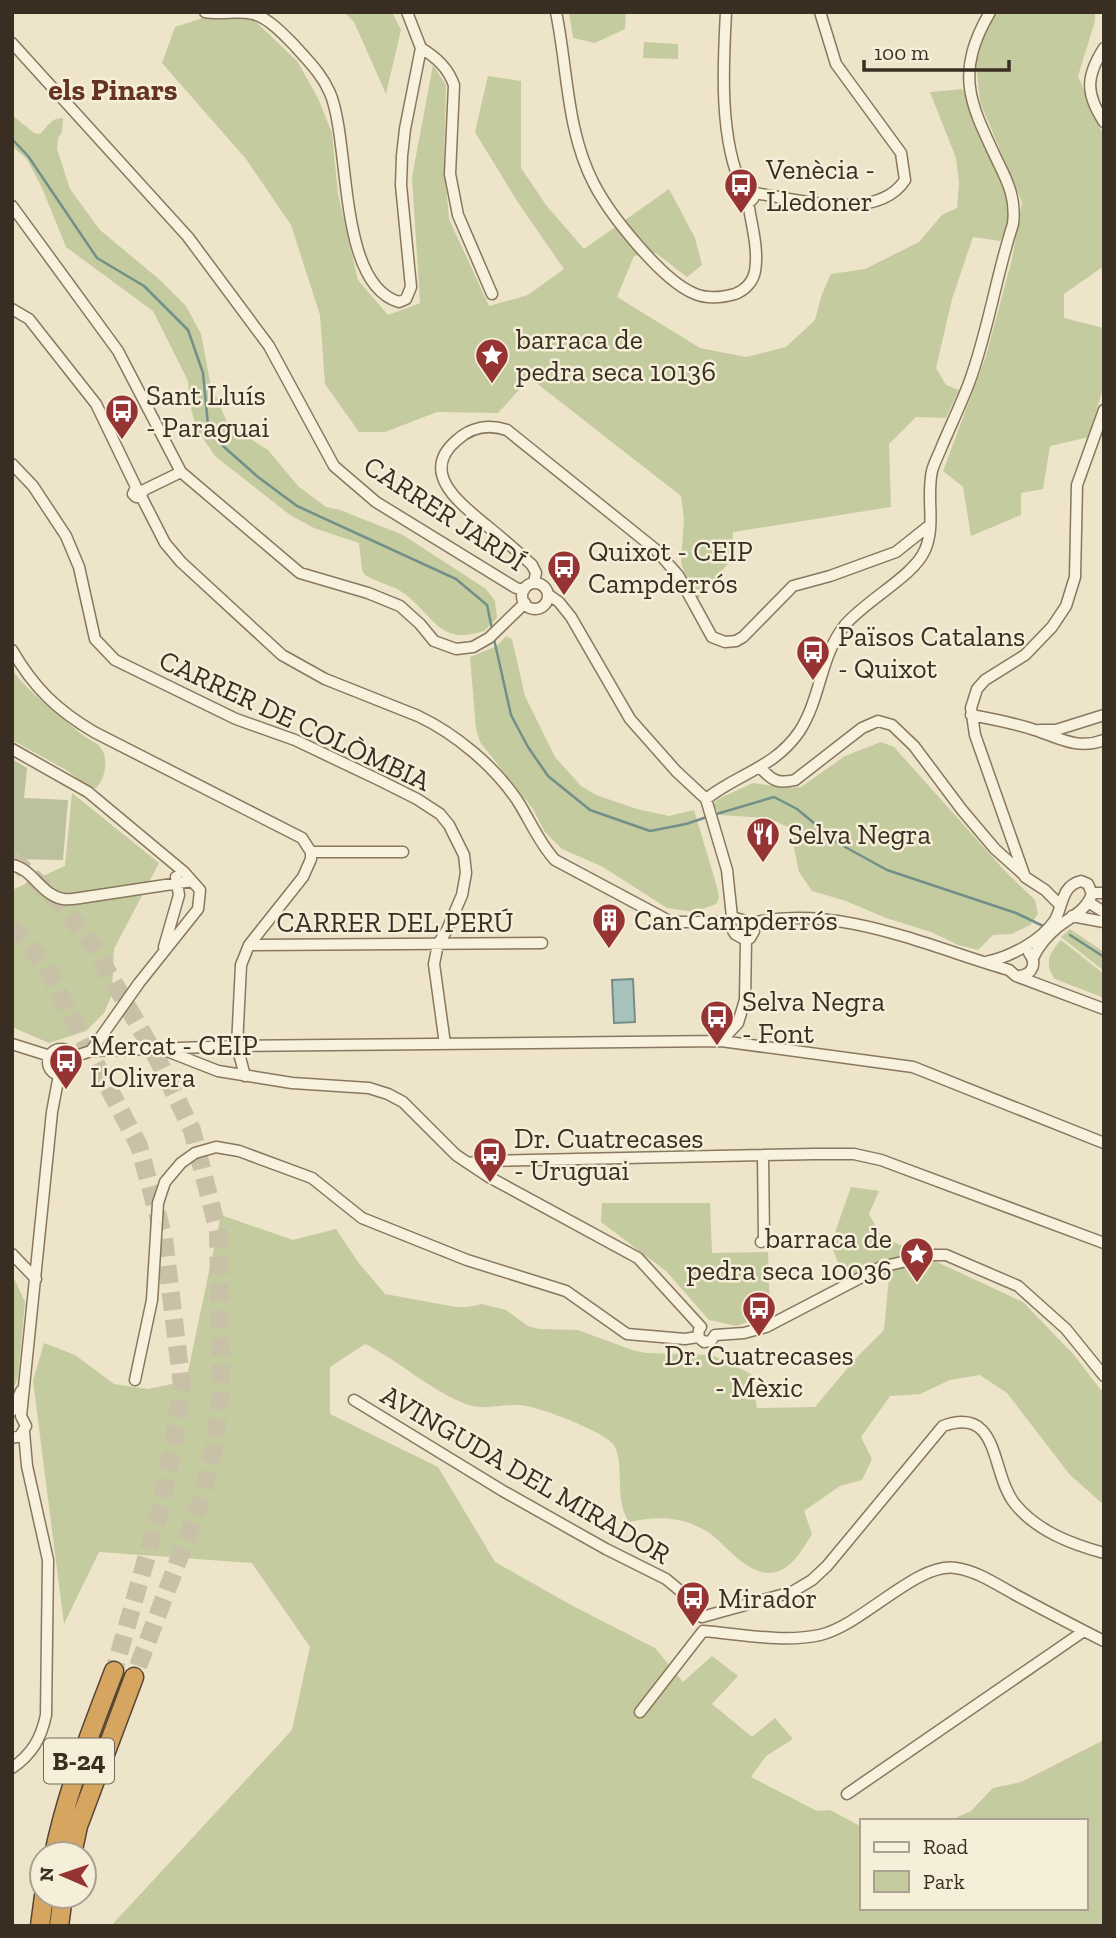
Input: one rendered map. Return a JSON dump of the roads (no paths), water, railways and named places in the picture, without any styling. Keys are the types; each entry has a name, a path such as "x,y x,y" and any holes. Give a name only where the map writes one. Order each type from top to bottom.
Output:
{"highway":[{"name":"B-24","path":"57,1840 82,1754 114,1671"},
{"name":"B-24","path":"75,1840 134,1677"}],"street":[{"path":"205,12 254,14 288,39 319,73 331,94 347,200 364,267 377,289 391,300 399,302 406,299 411,287 401,185 402,156 421,48 407,12"},
{"path":"556,12 573,125 587,170 611,212 673,279 692,293 703,297 720,297 742,290 751,281 755,270 755,248 751,198"},
{"path":"726,12 722,77 732,161 743,189 740,197 856,206 884,199 899,189 905,180 901,153 836,64 820,12"},
{"path":"706,799 726,784 761,768 779,755 800,731 812,709 827,659 844,627 858,611 921,559 927,545 932,470 970,381 1013,225 1012,189 976,114 969,78 972,48 990,12"},
{"name":"CARRER JARDÍ","path":"12,43 188,237 269,346 334,466 376,502 516,588 524,590"},
{"path":"421,48 434,56 450,72 454,85 450,174 458,215 492,294"},
{"path":"1104,48 1093,64 1089,78 1095,108 1104,122"},
{"path":"12,206 118,351 181,471 300,573 368,593 400,606 435,641 456,649 473,647 493,634 524,603"},
{"path":"12,309 29,319 96,404 165,543 181,562 265,641 303,668 418,716 451,735 485,765 515,797 555,860 671,922 730,920 752,923 775,917 793,917 852,924 906,937 1009,970 1057,992 1104,1009"},
{"path":"1026,877 975,736 971,715 973,697 985,680 1025,655 1052,627 1066,606 1075,577 1077,485 1104,410"},
{"path":"548,595 541,608 532,608 524,603 524,590 534,582 536,573 531,565 455,500 444,481 441,471 445,452 464,434 475,428 494,426 507,430 656,549 678,575 712,637 725,642 743,637 793,586 897,552 930,525"},
{"name":"CARRER DE COLÒMBIA","path":"12,464 33,486 66,536 79,567 95,639 115,660 236,719 295,740 417,799 440,814 458,839 467,873 462,895 438,944 434,964 445,1044"},
{"path":"140,491 181,471"},
{"path":"534,582 545,587 548,595 559,602 571,617 630,719 676,771 706,799 727,870 730,920 735,934 746,940"},
{"path":"12,650 44,696 66,715 94,732 302,838 312,852 303,877 249,945 240,965 237,1046 245,1076"},
{"path":"971,715 1036,730 1077,744 1104,740"},
{"path":"1036,730 1056,730 1104,715"},
{"path":"761,768 774,780 783,783 795,780 862,728 878,721 892,725 914,746 995,849 1045,890 1066,915 1104,922"},
{"path":"12,749 88,792 200,890 198,909 161,954 91,1051"},
{"path":"312,852 403,852"},
{"path":"161,954 179,895 169,861"},
{"path":"12,864 22,867 45,890 61,899 192,881"},
{"path":"983,963 1023,949 1054,922 1065,894 1074,883 1081,881 1088,884 1090,897 1104,912"},
{"path":"1045,890 1065,894"},
{"path":"1020,976 1028,974 1039,946 1080,913 1090,897 1104,893"},
{"path":"746,940 754,931 752,923"},
{"path":"721,1041 738,1023 745,1000 746,940"},
{"name":"CARRER DEL PERÚ","path":"249,945 541,943"},
{"path":"1023,949 1044,982 1057,992"},
{"path":"1009,970 1007,962 1010,953"},
{"path":"73,1057 91,1051 237,1046 721,1041 913,1067 1104,1143"},
{"path":"12,1044 50,1056"},
{"path":"62,1049 73,1057 74,1064 66,1074 59,1075 50,1068 50,1056 55,1051 62,1049"},
{"path":"166,1050 218,1071 292,1083 369,1088 388,1094 403,1102 447,1147 468,1163 638,1258 700,1332"},
{"path":"12,1768 32,1751 43,1730 46,1715 48,1560 27,1466 25,1423 15,1414 25,1385 52,1112 59,1075"},
{"path":"135,1380 152,1300 158,1203 165,1182 181,1163 195,1153 216,1147 239,1151 312,1178 362,1217 467,1260 566,1291 627,1334 685,1339 712,1328 715,1335 744,1333 766,1327 889,1264 932,1255 946,1255 1018,1286 1066,1329 1104,1376"},
{"path":"761,1242 764,1240 763,1155"},
{"path":"468,1163 495,1160 864,1155 1104,1243"},
{"path":"12,1254 36,1279"},
{"name":"AVINGUDA DEL MIRADOR","path":"354,1401 503,1491 606,1549 666,1579 684,1594 702,1617"},
{"path":"640,1712 703,1631 702,1617 745,1604 771,1600 812,1580 827,1566 943,1426 968,1421 982,1428 990,1438 1007,1492 1028,1518 1059,1537 1104,1553"},
{"path":"24,1432 13,1438 27,1466"},
{"path":"703,1631 768,1637 820,1635 860,1617 917,1578 944,1568 956,1567 992,1581 1104,1641"},
{"path":"847,1794 1084,1631"}],"water":[{"path":"633,979 635,1022 614,1023 612,980"}],"waterway":[{"path":"12,139 28,156 97,258 144,286 188,330 203,373 208,425 223,446 297,506 456,579 487,605 492,629"},
{"path":"494,639 511,715 548,776 590,810 650,831 707,817"},
{"path":"713,815 774,797 797,809 838,843 887,870 1016,913 1043,926"},
{"path":"1070,935 1104,957"}],"tunnel":[{"path":"12,858 64,907 94,948 157,1058 192,1130 218,1231 221,1389 214,1449 199,1506 134,1677"},
{"path":"12,926 45,966 139,1146 164,1238 182,1386 161,1507 114,1671"}],"place":[{"name":"Venècia - Lledoner","path":"741,215"},
{"name":"barraca de pedra seca 10136","path":"492,385"},
{"name":"Sant Lluís - Paraguai","path":"122,441"},
{"name":"Quixot - CEIP Campderrós","path":"564,597"},
{"name":"Països Catalans - Quixot","path":"813,682"},
{"name":"Selva Negra","path":"763,864"},
{"name":"Can Campderrós","path":"609,950"},
{"name":"Selva Negra - Font","path":"717,1047"},
{"name":"Mercat - CEIP L'Olivera","path":"66,1091"},
{"name":"Dr. Cuatrecases - Uruguai","path":"490,1184"},
{"name":"barraca de pedra seca 10036","path":"917,1284"},
{"name":"Dr. Cuatrecases - Mèxic","path":"759,1338"},
{"name":"Mirador","path":"693,1628"}],"district":[{"name":"els Pinars","path":"113,90"}]}
